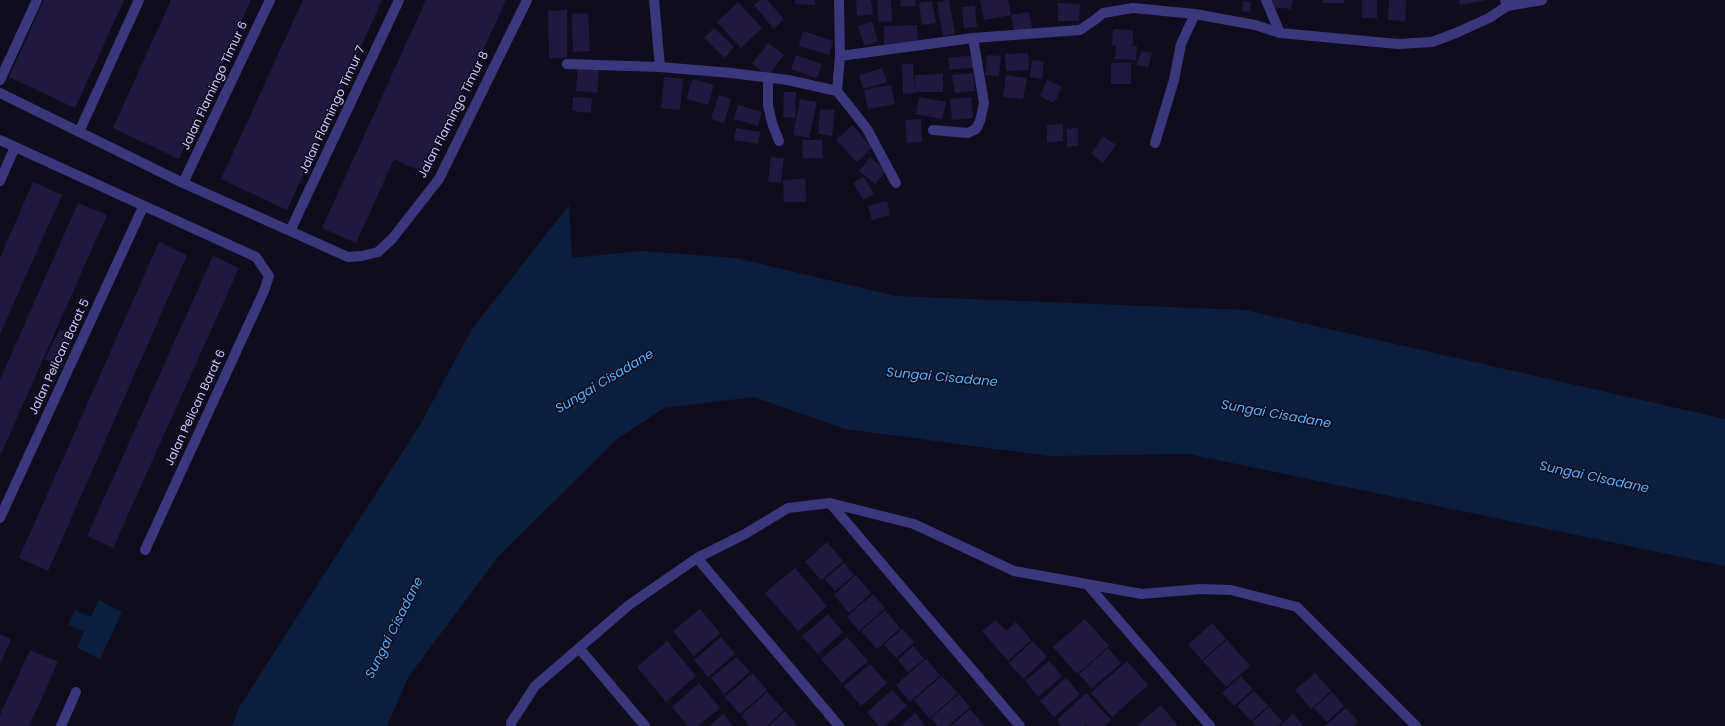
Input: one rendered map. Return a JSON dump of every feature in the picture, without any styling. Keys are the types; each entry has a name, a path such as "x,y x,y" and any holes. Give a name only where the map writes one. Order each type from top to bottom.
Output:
{"street":[{"path":"0,80 37,0"},
{"path":"79,132 139,0"},
{"name":"Jalan Flamingo Timur 6","path":"183,183 270,0"},
{"name":"Jalan Flamingo Timur 7","path":"290,231 400,0"},
{"name":"Jalan Flamingo Timur 8","path":"290,231 348,257 362,256 378,252 392,239 439,179 527,0"},
{"path":"654,0 660,68"},
{"path":"837,91 840,56 839,0"},
{"path":"1266,0 1280,33"},
{"path":"840,56 974,38 1080,30 1102,13 1133,8 1196,14 1255,25 1280,33 1398,44 1432,42 1489,18 1506,3 1542,0"},
{"path":"1155,143 1174,80 1181,44 1196,14"},
{"path":"933,130 968,133 976,129 980,121 984,103 974,38"},
{"path":"567,64 660,68 768,78 788,80 837,91 867,129 896,183"},
{"path":"768,78 768,105 772,123 779,141"},
{"path":"0,93 183,183 290,231"},
{"path":"0,140 143,206"},
{"path":"0,181 15,147"},
{"name":"Jalan Pelican Barat 6","path":"143,206 256,257 269,276 264,291 145,550"},
{"name":"Jalan Pelican Barat 5","path":"0,518 143,206"},
{"path":"830,503 1020,726"},
{"path":"510,726 535,686 629,605 698,558 745,534 788,508 830,503 914,524 1014,571 1142,594 1200,589 1231,590 1297,607 1416,726"},
{"path":"698,558 839,726"},
{"path":"1087,584 1210,726"},
{"path":"579,648 645,726"},
{"path":"61,726 76,692"}],"water":[{"name":"Sungai Cisadane","path":"569,205 572,258 640,251 736,258 896,296 1245,310 1725,419 1725,566 1189,454 1049,456 845,429 754,397 664,408 617,439 498,557 409,676 387,726 232,726 240,706 421,423 472,329"},
{"path":"99,600 122,612 100,659 77,648 84,632 68,624 75,610 91,617"}],"building":[{"path":"44,0 124,0 75,108 9,77"},
{"path":"171,0 251,0 179,159 113,128"},
{"path":"303,0 382,0 287,210 221,179"},
{"path":"426,0 506,0 426,174 394,159 356,243 322,228"},
{"path":"760,0 767,0 784,19 774,29 754,5"},
{"path":"795,0 815,0 815,5 795,4"},
{"path":"856,0 871,0 873,14 857,16"},
{"path":"877,0 891,0 892,21 879,22"},
{"path":"900,0 915,0 916,6 901,7"},
{"path":"949,0 955,34 943,36 937,2"},
{"path":"980,0 1008,0 1011,15 984,20"},
{"path":"1272,0 1293,0 1291,9 1271,7"},
{"path":"1322,0 1344,0 1344,3 1322,3"},
{"path":"1362,0 1377,0 1377,18 1362,18"},
{"path":"1389,0 1406,0 1405,21 1388,20"},
{"path":"1459,0 1483,0 1483,1 1460,5"},
{"path":"932,1 936,23 922,25 919,3"},
{"path":"1243,1 1251,2 1250,12 1242,11"},
{"path":"738,2 762,28 741,48 717,22"},
{"path":"1058,3 1080,4 1079,21 1058,21"},
{"path":"975,6 977,27 964,28 962,7"},
{"path":"567,10 567,58 549,58 548,11"},
{"path":"1029,12 1032,29 1014,32 1011,15"},
{"path":"588,13 590,51 573,52 572,14"},
{"path":"872,22 878,41 864,45 858,26"},
{"path":"917,25 918,44 884,46 884,26"},
{"path":"714,28 734,47 725,58 704,38"},
{"path":"1113,29 1133,30 1133,45 1123,45 1137,46 1136,60 1115,59 1116,45 1112,45"},
{"path":"803,31 833,41 829,55 799,46"},
{"path":"768,43 784,55 768,76 752,64"},
{"path":"1141,51 1152,53 1148,68 1137,65"},
{"path":"1028,53 1029,70 1006,71 1005,54"},
{"path":"796,55 822,64 817,78 791,69"},
{"path":"976,55 977,67 950,70 948,58"},
{"path":"987,55 1001,56 999,76 985,75"},
{"path":"1032,60 1044,61 1042,79 1030,77"},
{"path":"1111,63 1131,63 1131,84 1111,84"},
{"path":"902,64 913,64 915,93 903,94"},
{"path":"578,67 599,69 597,93 576,91"},
{"path":"882,68 887,82 863,89 859,75"},
{"path":"973,73 975,91 955,93 952,75"},
{"path":"943,74 943,92 915,92 915,75"},
{"path":"1006,75 1027,78 1023,99 1003,97"},
{"path":"664,77 683,79 680,110 661,108"},
{"path":"693,79 714,85 708,105 686,99"},
{"path":"1047,80 1062,87 1054,103 1040,96"},
{"path":"891,85 895,104 868,109 864,90"},
{"path":"784,92 796,92 795,118 783,117"},
{"path":"719,95 731,99 724,123 711,119"},
{"path":"573,97 592,98 591,113 572,111"},
{"path":"919,97 946,102 942,119 916,114"},
{"path":"971,97 973,118 952,120 950,99"},
{"path":"800,99 817,102 809,138 793,135"},
{"path":"738,105 762,112 758,126 734,119"},
{"path":"820,109 835,110 832,136 818,134"},
{"path":"921,119 922,142 907,143 905,120"},
{"path":"1063,124 1063,141 1047,142 1047,125"},
{"path":"852,125 872,148 857,162 836,140"},
{"path":"736,128 760,132 758,144 734,140"},
{"path":"1078,128 1078,146 1067,147 1067,129"},
{"path":"1103,136 1116,145 1103,163 1091,154"},
{"path":"802,140 822,140 823,158 803,158"},
{"path":"771,157 784,158 781,183 768,182"},
{"path":"870,157 886,170 875,184 859,171"},
{"path":"864,177 874,194 863,200 853,183"},
{"path":"805,179 806,202 784,202 783,180"},
{"path":"33,182 62,195 0,334 0,258"},
{"path":"887,201 890,215 872,220 868,206"},
{"path":"78,203 107,215 0,456 0,380"},
{"path":"159,242 187,255 48,571 19,558"},
{"path":"213,256 239,268 113,548 87,536"},
{"path":"60,329 71,334 56,364 45,359"},
{"path":"827,542 843,561 821,580 805,562"},
{"path":"844,563 854,575 835,591 825,579"},
{"path":"795,568 827,606 798,631 765,593"},
{"path":"856,575 871,593 849,613 834,595"},
{"path":"873,594 885,608 859,631 847,617"},
{"path":"700,609 720,633 694,656 673,631"},
{"path":"885,610 900,628 877,649 861,631"},
{"path":"828,614 843,632 818,654 802,636"},
{"path":"1085,619 1109,646 1077,674 1053,647"},
{"path":"996,620 1006,631 1016,622 1031,640 1008,661 982,631"},
{"path":"1212,623 1226,639 1202,660 1188,645"},
{"path":"902,629 914,642 896,658 884,645"},
{"path":"0,634 11,639 0,664"},
{"path":"721,637 735,654 708,677 694,660"},
{"path":"847,637 868,661 842,683 821,659"},
{"path":"1227,640 1250,666 1226,687 1203,661"},
{"path":"667,641 696,676 666,702 637,667"},
{"path":"1033,641 1047,657 1023,679 1009,663"},
{"path":"913,646 924,659 908,672 898,660"},
{"path":"1108,648 1121,663 1092,688 1079,674"},
{"path":"30,650 58,662 29,726 0,726 0,715"},
{"path":"737,657 750,672 724,694 711,678"},
{"path":"926,659 940,675 910,702 896,685"},
{"path":"1049,661 1062,676 1038,697 1025,681"},
{"path":"1127,661 1148,685 1112,717 1091,693"},
{"path":"870,664 887,683 861,706 844,686"},
{"path":"752,673 767,690 740,714 725,697"},
{"path":"1315,673 1331,691 1311,709 1295,690"},
{"path":"942,676 958,693 929,718 914,700"},
{"path":"1241,676 1253,689 1234,706 1222,693"},
{"path":"1066,678 1080,694 1054,717 1040,701"},
{"path":"699,683 720,708 698,726 688,726 672,707"},
{"path":"892,690 907,706 884,726 879,726 867,712"},
{"path":"1254,691 1268,706 1251,721 1237,706"},
{"path":"767,692 784,710 767,726 750,726 741,716"},
{"path":"1332,692 1344,706 1327,722 1314,708"},
{"path":"1086,693 1111,720 1104,726 1088,726 1086,724 1084,726 1062,726 1057,720"},
{"path":"959,694 970,707 948,726 938,726 931,718"},
{"path":"1161,705 1178,726 1138,725"},
{"path":"1269,707 1282,722 1277,726 1256,726 1252,722"},
{"path":"1346,708 1358,721 1353,726 1325,726"},
{"path":"970,709 983,724 982,726 951,726"},
{"path":"785,711 798,726 769,726"},
{"path":"915,713 925,726 900,726"},
{"path":"723,714 733,726 709,726"},
{"path":"1293,714 1304,726 1280,726"}]}
